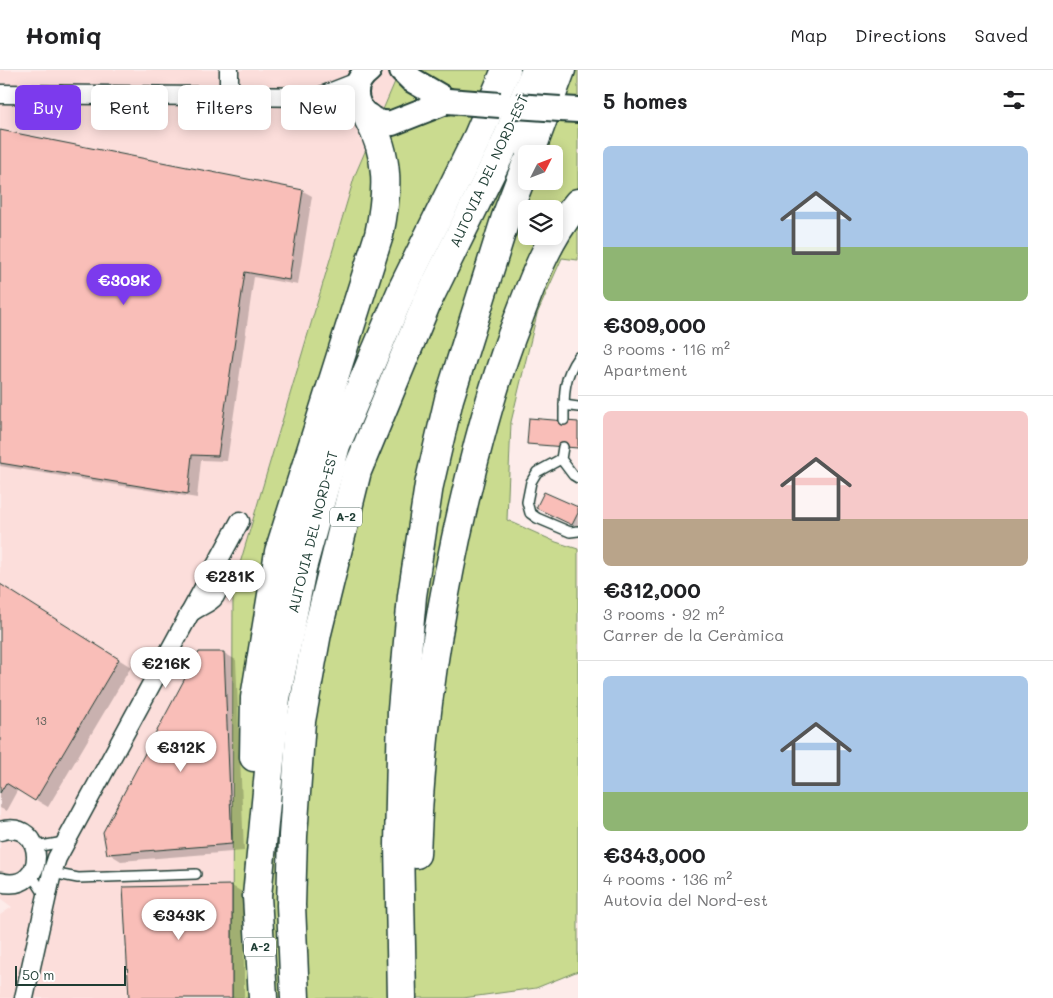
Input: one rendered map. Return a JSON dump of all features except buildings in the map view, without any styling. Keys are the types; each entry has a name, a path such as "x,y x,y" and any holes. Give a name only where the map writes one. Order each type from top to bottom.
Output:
{"highway":[{"name":"AUTOVIA DEL NORD-EST","path":"263,998 257,896 278,690 302,568 336,445 402,290 478,136 506,70"},
{"name":"AUTOVIA DEL NORD-EST","path":"295,998 291,904 292,836 301,721 317,634 358,471 427,302 504,146 536,70"},
{"path":"533,145 561,70"},
{"path":"257,896 253,866 255,698 279,552 379,235 385,207 386,168 381,144 366,116"},
{"path":"402,998 399,845 402,710 412,596 428,485 449,399 506,217 518,186"},
{"path":"412,998 416,850 425,722 435,647 454,546 480,434 506,350 538,266 555,234 578,203"}],"main road":[{"path":"364,75 356,97 358,103 366,116 386,124 448,101 569,110"},
{"path":"407,75 448,101"},
{"path":"404,117 412,108 415,88 407,75"}],"street":[{"path":"229,70 229,85"},
{"path":"344,85 364,75"},
{"path":"0,94 178,96"},
{"path":"355,112 366,116"},
{"path":"24,998 52,872 64,842 240,521"},
{"path":"0,831 7,829 24,833 31,839 35,847 37,861 31,874 24,880 7,884 0,882"}],"lane":[{"path":"564,420 564,387 570,368 578,357"},
{"path":"564,406 578,407"},
{"path":"563,447 561,460 573,475 578,478"},
{"path":"561,460 537,472 531,482 527,502 530,513 537,518 570,532 578,531"},
{"path":"35,847 64,842"},
{"path":"52,872 78,878 196,874"},
{"path":"31,874 47,898"}],"shaded area":[{"path":"0,70 400,70 355,175 233,587 232,998 0,998 0,915 12,907 0,898"}],"green space":[{"path":"400,70 578,70 578,260 562,258 537,314 511,422 507,520 556,542 578,549 578,971 536,988 463,998 232,998 233,587 355,175"}]}
